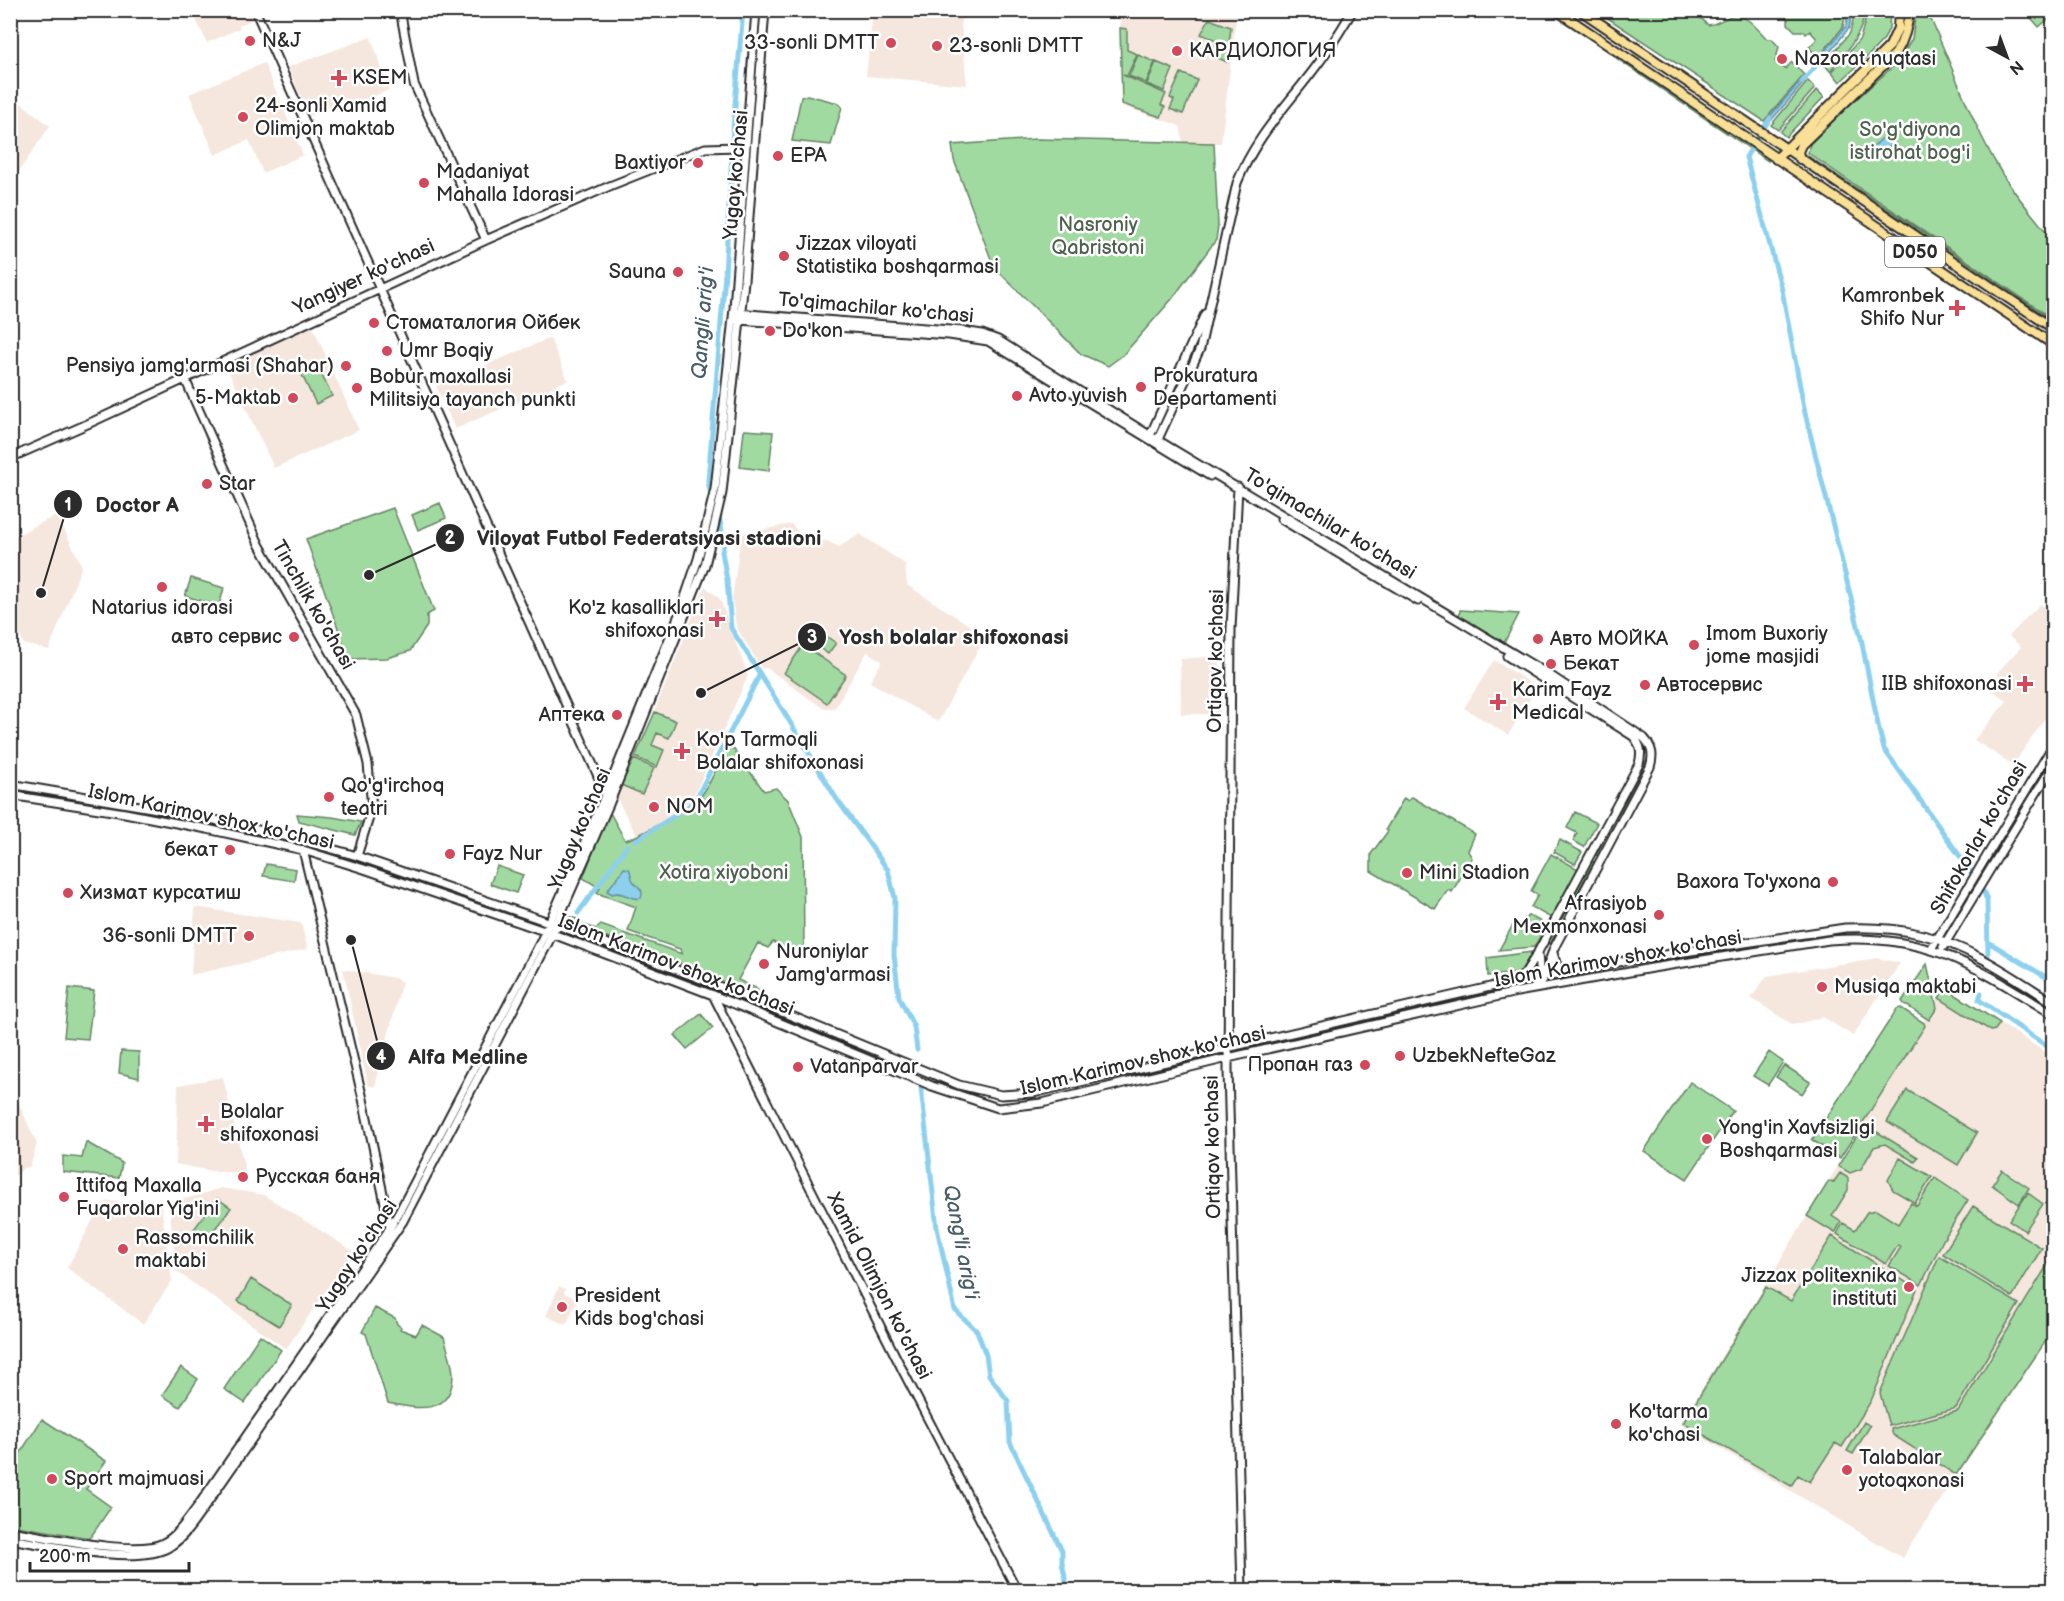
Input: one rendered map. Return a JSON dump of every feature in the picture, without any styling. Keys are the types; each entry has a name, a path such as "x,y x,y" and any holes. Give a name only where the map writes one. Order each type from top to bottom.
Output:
{"main road":[{"path":"255,10 610,802"},
{"path":"400,10 414,84 486,240"},
{"name":"Yugay ko'chasi","path":"554,924 680,612 698,559 715,489 736,316 756,10"},
{"name":"Yugay ko'chasi","path":"10,1531 134,1548 158,1546 172,1538 205,1497 390,1227 554,924 610,802 705,565 722,493 765,10"},
{"path":"1155,442 1200,349 1237,183 1249,154 1315,68 1353,10"},
{"path":"1556,10 1776,159 1798,143 1896,53 1903,42 1907,28 1908,10"},
{"path":"1580,10 1800,159"},
{"path":"1800,159 1798,143 1890,46 1898,28 1899,10"},
{"name":"Yugay ko'chasi","path":"738,147 746,140"},
{"path":"738,147 745,156"},
{"name":"Yangiyer ko'chasi","path":"10,458 379,288 612,185 705,148 738,147"},
{"path":"1788,151 1794,170"},
{"name":"D050","path":"1776,159 2054,345"},
{"name":"D050","path":"1800,159 2054,329"},
{"path":"1155,442 1212,297"},
{"name":"To'qimachilar ko'chasi","path":"736,316 963,331 990,336 1155,442 1551,676 1644,738 1651,747 1653,759 1650,767 1553,950 1545,976 1540,985 1532,989"},
{"name":"Tinchlik ko'chasi","path":"185,379 259,543 356,715 369,772 372,808 357,856"},
{"name":"To'qimachilar ko'chasi","path":"1238,490 1548,680 1633,736 1640,747 1639,765 1538,952 1525,973 1511,983"},
{"name":"Ortiqov ko'chasi","path":"1238,490 1232,629 1228,1058 1242,1590"},
{"name":"Shifokorlar ko'chasi","path":"1940,952 1942,941 2054,744"},
{"name":"Shifokorlar ko'chasi","path":"1931,949 1942,941 2054,764"},
{"name":"Islom Karimov shox ko'chasi","path":"10,784 193,815 297,839 357,856 554,924 704,980 959,1084 1002,1095 1033,1093 1570,971 1845,928 1884,928 1918,933 1942,941 1998,968 2054,1003"},
{"name":"Islom Karimov shox ko'chasi","path":"10,795 207,829 303,850 373,872 549,933 713,995 962,1097 998,1108 1042,1103 1532,989 1829,940 1883,939 1931,949 1996,980 2054,1015"},
{"path":"95,808 94,801 98,799"},
{"path":"303,850 363,1100 393,1238"},
{"path":"1592,852 1594,859 1603,858"},
{"name":"Yugay ko'chasi","path":"10,1539 129,1555 153,1553 174,1544 206,1505 393,1238 549,933"},
{"path":"1553,950 1556,964 1570,971"},
{"path":"1538,952 1539,968 1545,976 1562,984"},
{"name":"Xamid Olimjon ko'chasi","path":"713,995 904,1373 1017,1590"},
{"path":"859,1056 864,1057 868,1054 865,1047"}],"shaded area":[{"path":"926,10 960,13 967,85 866,76 873,11"},
{"path":"192,11 248,11 252,20 207,43"},
{"path":"1120,11 1237,11 1221,143 1183,143 1180,126 1122,106"},
{"name":"KSEM","path":"371,37 389,90 333,113 330,107 310,116 288,67"},
{"name":"24-sonli Xamid Olimjon maktab","path":"264,63 303,155 263,173 249,140 215,155 189,94"},
{"path":"11,95 50,126 15,177 11,174"},
{"name":"5-Maktab","path":"312,325 359,430 274,468 226,366"},
{"path":"550,338 568,380 455,429 436,386"},
{"path":"57,515 82,566 49,650 24,644 11,619 11,538"},
{"path":"791,524 809,542 827,541 839,547 860,534 905,564 907,585 986,636 938,722 870,682 882,661 867,652 835,708 824,709 767,668 762,669 736,627 732,599 741,534"},
{"path":"705,586 720,599 748,676 697,789 689,801 637,836 616,797 655,710"},
{"name":"IIB shifoxonasi","path":"2040,604 2053,612 2053,707 2013,765 1974,740 2007,701 1992,690 2001,678 1996,674 2021,647 2009,636"},
{"path":"1220,656 1220,714 1181,714 1180,659"},
{"name":"Karim Fayz Medical","path":"1494,660 1529,682 1524,691 1532,696 1508,735 1464,708"},
{"name":"36-sonli DMTT","path":"195,907 301,923 308,949 191,975"},
{"name":"Musiqa maktabi","path":"1877,958 1900,963 1853,1036 1823,1017 1793,1025 1751,998 1767,976"},
{"path":"343,969 395,978 402,982 375,1087 368,1085"},
{"name":"Jizzax politexnika instituti","path":"1945,988 2053,1057 2053,1332 1902,1558 1680,1424 1836,1169 1897,1063"},
{"name":"Bolalar shifoxonasi","path":"223,1077 246,1174 211,1171 176,1164 178,1085"},
{"path":"11,1086 37,1144 30,1167 23,1168 17,1175 11,1175"},
{"path":"221,1188 264,1195 353,1251 286,1349 176,1271 169,1204"},
{"name":"Rassomchilik maktabi","path":"105,1202 161,1205 172,1281 143,1324 67,1268 96,1214 104,1210"},
{"name":"President Kids bog'chasi","path":"559,1286 565,1289 564,1293 578,1299 566,1325 546,1316"}],"green space":[{"path":"1846,10 1843,27 1818,58 1809,47 1817,39 1810,31 1806,34 1804,31 1795,31 1788,24 1788,19 1782,11"},
{"path":"1868,10 1890,11 1889,28 1884,39 1840,82 1832,72 1860,39"},
{"path":"2030,10 2053,11 2053,15 2039,27 2027,13"},
{"path":"1597,11 1694,11 1708,25 1736,15 1747,19 1767,39 1772,39 1779,47 1775,61 1779,66 1785,69 1792,62 1804,75 1764,121"},
{"path":"1855,11 1865,11 1861,28 1830,71 1824,64 1850,33"},
{"name":"So'g'diyona istirohat bog'i","path":"1916,11 1927,11 1969,109 1998,167 2053,241 2053,319 1808,153 1810,144 1899,61 1912,39"},
{"path":"1209,19 1231,27 1227,62 1213,56 1216,42 1201,34"},
{"path":"1120,28 1127,29 1127,50 1137,54 1127,76 1123,75 1166,94 1161,105 1165,107 1161,117 1122,104"},
{"path":"1138,55 1155,62 1146,83 1129,76"},
{"path":"1619,57 1686,102 1685,105 1616,58"},
{"path":"1156,62 1173,69 1164,91 1147,84"},
{"path":"1181,73 1197,80 1183,114 1170,109 1174,100 1170,98"},
{"path":"1808,81 1815,88 1778,130 1771,125"},
{"path":"1817,90 1824,97 1786,137 1780,132"},
{"path":"807,95 838,103 842,107 831,145 792,141 801,97"},
{"path":"1690,105 1768,158 1768,161 1688,107"},
{"name":"Nasroniy Qabristoni","path":"1036,139 1214,143 1218,226 1216,240 1172,299 1123,355 1108,366 1081,354 994,267 954,160 952,145"},
{"path":"1807,155 1876,201 1874,204 1808,159"},
{"path":"1877,202 1944,246 1942,249 1875,204"},
{"path":"1945,247 2053,321 2053,325 1943,249"},
{"path":"1194,347 1197,349 1156,432 1156,431"},
{"path":"317,366 332,396 316,404 301,373"},
{"path":"744,430 773,432 769,471 740,467"},
{"path":"440,503 446,518 418,530 412,515"},
{"path":"393,508 434,611 427,615 427,626 410,651 387,658 349,659 306,539"},
{"path":"191,578 224,588 219,606 185,596"},
{"path":"1460,610 1519,614 1503,645 1465,623 1467,620 1459,616"},
{"path":"815,628 836,643 828,654 807,639"},
{"path":"803,645 846,675 827,703 784,673"},
{"path":"655,712 676,721 669,738 657,733 652,745 664,750 657,767 635,757"},
{"name":"Xotira xiyoboni","path":"729,743 764,791 776,788 788,800 803,837 804,950 802,953 789,946 786,949 773,942 768,948 758,943 738,980 762,991 761,1000 689,967 565,922 565,915 577,919 576,922 596,929 601,925 682,954 680,949 628,931 636,907 597,893 600,888 583,878 609,811 625,840 665,821 701,796"},
{"path":"634,759 654,768 642,794 621,785"},
{"path":"1646,761 1648,762 1598,856 1596,855"},
{"path":"1412,797 1475,834 1468,851 1472,858 1452,892 1448,890 1435,909 1371,871 1371,854 1388,831 1386,829 1404,798 1408,801"},
{"path":"1575,812 1597,823 1584,847 1573,841 1577,833 1567,828"},
{"path":"297,814 361,822 355,835 299,821"},
{"path":"1560,840 1582,852 1575,864 1554,852"},
{"path":"1551,854 1578,869 1551,918 1531,907 1538,895 1531,891"},
{"path":"1592,861 1594,862 1550,944 1547,943"},
{"path":"266,864 296,869 294,881 263,876"},
{"path":"497,866 523,875 516,893 490,884"},
{"path":"1528,915 1547,925 1534,947 1499,950 1513,925 1520,928"},
{"path":"1532,952 1520,973 1488,976 1487,958"},
{"path":"1927,964 1937,1008 1929,1020 1902,1001"},
{"path":"69,988 94,991 88,1039 64,1037"},
{"path":"1945,988 2000,1023 1995,1030 1991,1031 1939,998"},
{"path":"1901,1008 1925,1026 1840,1158 1812,1140 1897,1009"},
{"path":"701,1014 713,1028 687,1049 675,1035"},
{"path":"121,1051 139,1052 139,1078 119,1073"},
{"path":"1769,1052 1783,1062 1768,1085 1753,1076"},
{"path":"1784,1065 1810,1082 1802,1094 1776,1077"},
{"path":"1690,1082 1733,1111 1687,1179 1644,1151"},
{"path":"1907,1090 1977,1133 1958,1165 1887,1122"},
{"path":"1864,1124 1918,1157 1915,1162 1885,1144 1874,1147 1861,1169 1850,1173 1838,1166"},
{"path":"86,1142 122,1163 119,1178 63,1172 63,1156 82,1158"},
{"path":"1900,1158 1932,1177 1915,1203 1893,1190 1888,1180"},
{"path":"2002,1170 2029,1188 2019,1204 1992,1185"},
{"path":"1840,1173 1848,1178 1848,1190 1832,1216 1841,1222 1835,1233 1807,1216 1829,1181 1833,1183"},
{"path":"1935,1178 1968,1200 1943,1240 1921,1285 1889,1266 1901,1247 1898,1245 1886,1264 1837,1234 1843,1223 1855,1230 1867,1212 1876,1210 1898,1224 1911,1203 1917,1206"},
{"path":"2028,1193 2043,1204 2025,1231 2009,1220"},
{"path":"217,1198 231,1208 207,1239 194,1229"},
{"path":"1973,1206 2042,1248 2012,1297 1943,1254"},
{"path":"1832,1236 1917,1289 1871,1401 1842,1447 1835,1443 1810,1482 1798,1475 1791,1486 1683,1423 1766,1287 1791,1301"},
{"path":"1939,1256 2019,1304 1956,1408 1889,1426 1880,1393"},
{"path":"2053,1256 2053,1330 1956,1475 1893,1435 1891,1429 1958,1411"},
{"path":"251,1279 292,1305 279,1326 238,1301"},
{"path":"375,1308 395,1318 400,1329 416,1335 422,1325 444,1337 453,1375 451,1388 446,1398 440,1403 421,1408 388,1403 366,1334 362,1332"},
{"path":"260,1335 281,1350 245,1403 224,1389"},
{"path":"181,1367 198,1379 180,1407 162,1395"},
{"name":"Sport majmuasi","path":"42,1419 106,1461 86,1489 111,1507 90,1538 16,1526 11,1528 10,1469"},
{"path":"1864,1422 1870,1426 1853,1454 1847,1451"}],"water":[{"path":"1848,11 1852,11 1849,28 1822,62 1819,59 1846,26"},
{"path":"1805,76 1807,79 1768,124 1765,122"},
{"path":"1888,133 1895,142 1878,157 1871,149"},
{"path":"624,868 629,869 633,882 641,889 641,898 637,899 620,893 612,894 607,891"}],"waterway":[{"name":"Qangli arig'i","path":"732,141 743,10"},
{"path":"1802,82 1825,55"},
{"path":"1770,118 1746,157 1782,290 1805,413 1861,638 1884,749 1971,872"},
{"name":"Qangli arig'i","path":"711,496 708,481 725,274 732,153"},
{"name":"Qangli arig'i","path":"720,521 731,628 836,798 888,870 895,898 894,955 899,997 914,1027 917,1050"},
{"path":"635,841 685,809 696,799 760,674"},
{"path":"578,913 627,846"},
{"path":"1984,892 1987,901 1988,956"},
{"path":"1990,943 2054,982"},
{"path":"1981,993 1979,1000 2054,1051"},
{"name":"Qang'li arig'i","path":"921,1088 937,1228 955,1310 977,1331 986,1355 989,1375 1008,1401 1010,1442 1062,1551 1062,1563 1068,1590"}],"place":[{"name":"N&J","path":"250,41"},
{"name":"33-sonli DMTT","path":"891,43"},
{"name":"23-sonli DMTT","path":"937,46"},
{"name":"КАРДИОЛОГИЯ","path":"1177,51"},
{"name":"Nazorat nuqtasi","path":"1782,59"},
{"name":"KSEM","path":"339,78"},
{"name":"24-sonli Xamid Olimjon maktab","path":"243,117"},
{"name":"EPA","path":"778,156"},
{"name":"Baxtiyor","path":"698,163"},
{"name":"Madaniyat Mahalla Idorasi","path":"424,183"},
{"name":"Jizzax viloyati Statistika boshqarmasi","path":"784,256"},
{"name":"Sauna","path":"678,272"},
{"name":"Kamronbek Shifo Nur","path":"1957,308"},
{"name":"Стоматалогия Ойбек","path":"374,323"},
{"name":"Do'kon","path":"770,331"},
{"name":"Umr Boqiy","path":"387,351"},
{"name":"Pensiya jamg'armasi (Shahar)","path":"346,366"},
{"name":"Prokuratura Departamenti","path":"1141,387"},
{"name":"Bobur maxallasi Militsiya tayanch punkti","path":"357,388"},
{"name":"Avto yuvish","path":"1017,396"},
{"name":"5-Maktab","path":"293,398"},
{"name":"Star","path":"207,484"},
{"name":"Viloyat Futbol Federatsiyasi stadioni","path":"369,575"},
{"name":"Natarius idorasi","path":"162,587"},
{"name":"Doctor A","path":"41,593"},
{"name":"Ko'z kasalliklari shifoxonasi","path":"717,619"},
{"name":"авто сервис","path":"294,637"},
{"name":"Авто МОЙКА","path":"1538,639"},
{"name":"Imom Buxoriy jome masjidi","path":"1694,645"},
{"name":"Бекат","path":"1551,664"},
{"name":"IIB shifoxonasi","path":"2025,684"},
{"name":"Автосервис","path":"1645,685"},
{"name":"Yosh bolalar shifoxonasi","path":"701,693"},
{"name":"Karim Fayz Medical","path":"1498,702"},
{"name":"Аптека","path":"617,715"},
{"name":"Ko'p Tarmoqli Bolalar shifoxonasi","path":"682,751"},
{"name":"Qo'g'irchoq teatri","path":"329,797"},
{"name":"NOM","path":"654,807"},
{"name":"бекат","path":"230,850"},
{"name":"Fayz Nur","path":"450,854"},
{"name":"Mini Stadion","path":"1407,873"},
{"name":"Baxora To'yxona","path":"1833,882"},
{"name":"Хизмат курсатиш","path":"68,893"},
{"name":"Afrasiyob Mexmonxonasi","path":"1659,915"},
{"name":"36-sonli DMTT","path":"249,936"},
{"name":"Alfa Medline","path":"351,940"},
{"name":"Nuroniylar Jamg'armasi","path":"764,964"},
{"name":"Musiqa maktabi","path":"1822,987"},
{"name":"UzbekNefteGaz","path":"1400,1056"},
{"name":"Пропан газ","path":"1365,1065"},
{"name":"Vatanparvar","path":"798,1067"},
{"name":"Bolalar shifoxonasi","path":"206,1124"},
{"name":"Yong'in Xavfsizligi Boshqarmasi","path":"1707,1139"},
{"name":"Русская баня","path":"243,1177"},
{"name":"Ittifoq Maxalla Fuqarolar Yig'ini","path":"64,1197"},
{"name":"Rassomchilik maktabi","path":"123,1249"},
{"name":"Jizzax politexnika instituti","path":"1909,1287"},
{"name":"President Kids bog'chasi","path":"562,1307"},
{"name":"Ko'tarma ko'chasi","path":"1616,1424"},
{"name":"Talabalar yotoqxonasi","path":"1847,1470"},
{"name":"Sport majmuasi","path":"52,1479"}]}
